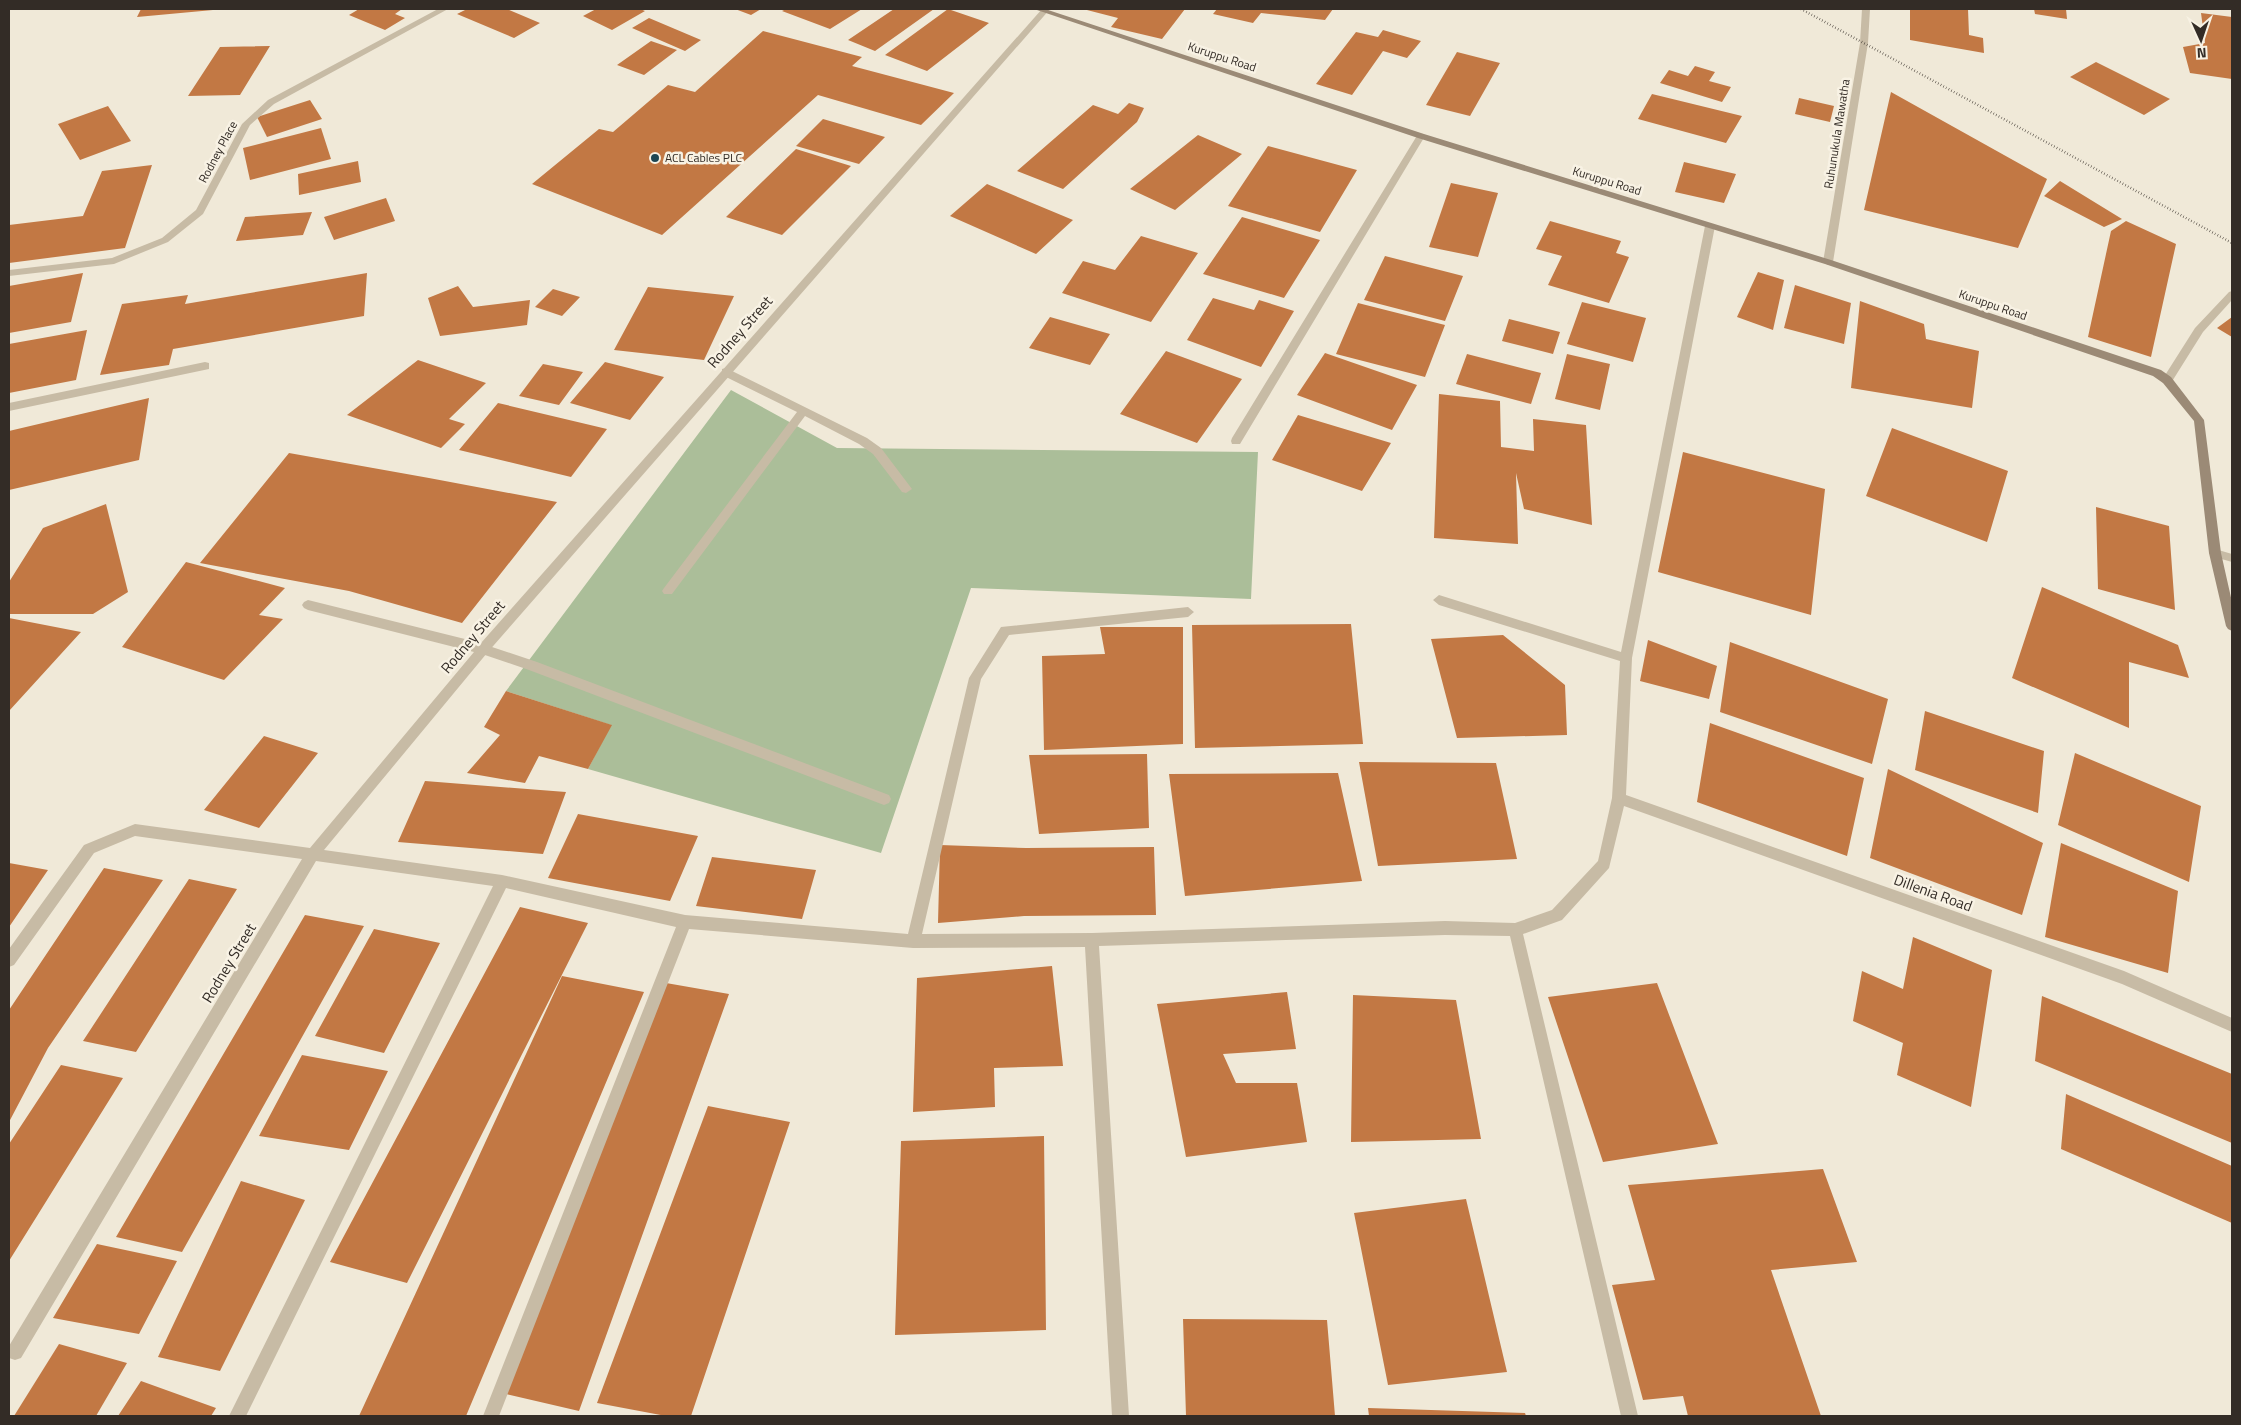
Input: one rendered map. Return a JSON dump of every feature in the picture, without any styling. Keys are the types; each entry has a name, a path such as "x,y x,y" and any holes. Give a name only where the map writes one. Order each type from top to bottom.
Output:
{"street":[{"name":"Rodney Place","path":"9,273 114,261 165,240 200,212 246,124 271,102 444,9"},
{"name":"Kuruppu Road","path":"1043,9 1421,136 1828,262 2157,373 2167,380"},
{"name":"Rodney Street","path":"15,1352 313,854 483,649 1043,9"},
{"name":"Ruhunukula Mawatha","path":"1828,262 1864,43 1866,9"},
{"path":"1236,441 1421,136"},
{"path":"9,960 90,849 135,830 502,881 685,922 913,941 1092,940 1445,928 1515,930 1557,915 1604,864 1619,798 1626,658 1710,226"},
{"path":"2232,294 2199,330 2167,380 2199,420 2215,552 2232,626"},
{"path":"9,407 205,366"},
{"path":"726,372 863,440 877,451 906,489"},
{"path":"668,591 804,410"},
{"path":"2215,552 2232,558"},
{"path":"1439,600 1626,658"},
{"path":"308,605 483,649 533,666 884,799"},
{"path":"913,941 975,678 1005,630 1188,612"},
{"name":"Dillenia Road","path":"1619,798 2124,978 2232,1025"},
{"path":"237,1416 502,881"},
{"path":"490,1416 685,922"},
{"path":"1515,930 1629,1416"},
{"path":"1092,940 1120,1416"}],"green space":[{"path":"731,390 837,448 1258,452 1251,599 971,588 881,853 588,769 611,725 506,691"}],"building":[{"path":"141,9 213,9 213,10 137,17"},
{"path":"359,9 402,9 395,14 405,18 385,30 349,15"},
{"path":"467,9 507,9 540,23 514,38 457,14"},
{"path":"596,9 640,9 645,11 612,30 583,16"},
{"path":"735,9 761,9 751,15"},
{"path":"786,9 862,9 830,29 782,11"},
{"path":"894,9 934,9 875,51 848,40"},
{"path":"948,9 989,23 927,71 885,55"},
{"path":"1083,9 1185,9 1162,39 1111,27 1118,18"},
{"path":"1217,9 1333,9 1325,20 1261,13 1253,23 1213,14"},
{"path":"1910,9 1968,9 1969,35 1983,38 1984,53 1910,40"},
{"path":"2034,9 2066,9 2067,19 2035,14"},
{"path":"2201,13 2232,17 2232,79 2190,73 2183,47 2205,43"},
{"path":"649,18 701,40 685,51 632,28"},
{"path":"1383,30 1421,41 1407,58 1383,51 1352,95 1316,84 1356,32 1378,37"},
{"name":"ACL Cables PLC","path":"763,31 862,57 852,66 954,93 921,125 818,95 662,235 532,184 599,129 613,132 668,85 695,92"},
{"path":"651,41 677,50 644,75 617,65"},
{"path":"270,46 240,95 188,96 220,47"},
{"path":"1457,52 1500,63 1470,116 1426,105"},
{"path":"2096,62 2170,99 2144,115 2070,77"},
{"path":"1695,66 1715,72 1709,81 1731,87 1722,102 1660,83 1669,70 1688,76"},
{"path":"1891,92 2047,179 2018,248 1864,210"},
{"path":"1652,94 1742,116 1726,143 1638,119"},
{"path":"1799,98 1834,106 1830,122 1795,114"},
{"path":"310,100 322,119 267,137 257,117"},
{"path":"1129,103 1144,108 1137,122 1063,189 1017,171 1093,105 1118,114"},
{"path":"108,106 131,141 80,160 58,124"},
{"path":"823,119 885,137 859,164 796,146"},
{"path":"321,128 331,159 250,180 243,148"},
{"path":"1198,135 1242,154 1175,210 1130,189"},
{"path":"1268,146 1357,170 1320,232 1228,206"},
{"path":"796,149 851,166 782,235 726,217"},
{"path":"358,161 361,182 299,195 298,174"},
{"path":"1684,162 1736,174 1724,203 1675,192"},
{"path":"152,165 125,248 9,263 9,225 83,216 102,171"},
{"path":"2060,181 2122,219 2104,227 2044,196"},
{"path":"1451,183 1498,193 1478,257 1429,247"},
{"path":"987,184 1073,220 1036,254 950,216"},
{"path":"386,198 395,221 334,240 324,217"},
{"path":"312,212 303,235 236,241 245,217"},
{"path":"1242,217 1320,240 1284,298 1203,274"},
{"path":"1550,221 1621,241 1616,253 1629,257 1609,303 1548,285 1562,256 1536,249"},
{"path":"2126,221 2176,244 2151,357 2088,337 2111,231"},
{"path":"1141,236 1198,253 1151,322 1062,293 1083,261 1115,270"},
{"path":"1385,256 1463,276 1445,321 1364,300"},
{"path":"1758,272 1784,280 1773,330 1737,317"},
{"path":"83,273 71,322 9,333 9,286"},
{"path":"367,273 364,316 173,349 169,365 100,375 122,304 188,295 185,304"},
{"path":"1795,285 1851,303 1844,344 1784,328"},
{"path":"458,286 473,307 530,300 527,325 440,336 428,298"},
{"path":"648,287 734,296 704,360 614,350"},
{"path":"553,289 580,297 562,316 535,307"},
{"path":"1213,298 1254,310 1259,300 1294,311 1261,367 1187,340"},
{"path":"1860,301 1924,324 1926,339 1979,351 1972,408 1851,388"},
{"path":"1582,302 1646,318 1633,362 1567,344"},
{"path":"1358,303 1445,325 1425,377 1336,354"},
{"path":"1050,317 1110,334 1090,365 1029,348"},
{"path":"2232,317 2232,337 2217,328"},
{"path":"1509,319 1560,332 1553,354 1502,341"},
{"path":"87,330 76,380 9,393 9,344"},
{"path":"1166,351 1242,379 1197,443 1120,414"},
{"path":"1325,353 1417,385 1392,430 1297,395"},
{"path":"1467,354 1541,373 1531,404 1456,384"},
{"path":"1567,354 1610,364 1600,410 1555,399"},
{"path":"418,360 486,383 449,419 465,424 441,448 347,415"},
{"path":"605,362 664,377 630,420 570,403"},
{"path":"543,364 583,372 559,405 519,396"},
{"path":"1439,394 1500,401 1501,447 1534,451 1533,419 1586,425 1592,525 1524,509 1516,473 1518,544 1434,538"},
{"path":"149,398 139,460 9,490 9,431"},
{"path":"498,403 607,429 571,477 459,450"},
{"path":"1298,415 1391,443 1362,491 1272,460"},
{"path":"1892,428 2008,471 1987,542 1866,496"},
{"path":"1683,452 1825,489 1811,615 1658,572"},
{"path":"289,453 557,502 462,623 349,591 200,563"},
{"path":"106,504 128,592 93,614 9,614 9,582 43,528"},
{"path":"2096,507 2169,526 2175,610 2098,589"},
{"path":"186,562 285,588 259,615 283,619 224,680 122,647"},
{"path":"2042,587 2178,645 2189,678 2129,662 2129,728 2012,678"},
{"path":"9,618 81,632 9,711"},
{"path":"1351,624 1363,744 1195,748 1192,625"},
{"path":"1100,627 1183,627 1183,744 1044,750 1042,656 1105,654"},
{"path":"1503,635 1565,685 1567,735 1457,738 1431,639"},
{"path":"1648,640 1717,666 1709,699 1640,681"},
{"path":"1730,642 1888,699 1872,764 1720,712"},
{"path":"506,691 612,725 588,769 539,756 525,783 467,773 500,735 484,727"},
{"path":"1925,711 2044,751 2038,813 1915,770"},
{"path":"1710,723 1864,778 1847,856 1697,802"},
{"path":"264,736 318,753 259,828 204,810"},
{"path":"2075,753 2201,806 2189,882 2058,825"},
{"path":"1147,754 1149,828 1039,834 1029,755"},
{"path":"1359,762 1496,763 1517,859 1378,866"},
{"path":"1888,769 2043,843 2022,915 1870,858"},
{"path":"1338,773 1362,881 1185,896 1169,774"},
{"path":"425,781 566,792 543,854 398,842"},
{"path":"578,814 698,836 670,901 548,878"},
{"path":"2061,843 2178,891 2168,973 2045,937"},
{"path":"940,845 1026,848 1154,847 1156,915 1024,916 938,923"},
{"path":"712,857 816,870 802,919 696,906"},
{"path":"9,863 48,870 9,927"},
{"path":"104,868 163,880 48,1048 9,1122 9,1010"},
{"path":"189,879 237,889 136,1052 83,1041"},
{"path":"520,907 588,923 407,1283 330,1262"},
{"path":"305,915 364,926 182,1252 116,1237"},
{"path":"374,929 440,943 384,1053 315,1036"},
{"path":"1913,937 1992,970 1971,1107 1897,1075 1903,1043 1853,1021 1862,971 1903,989"},
{"path":"1052,966 1063,1066 994,1068 995,1107 913,1112 917,978"},
{"path":"562,976 644,992 466,1416 359,1416"},
{"path":"666,983 729,994 579,1411 506,1394"},
{"path":"1657,983 1718,1144 1603,1162 1548,997"},
{"path":"1287,992 1296,1049 1223,1054 1236,1083 1297,1083 1307,1142 1186,1157 1157,1004"},
{"path":"1353,995 1456,1000 1481,1139 1351,1142"},
{"path":"2042,996 2232,1074 2232,1143 2035,1061"},
{"path":"302,1055 388,1071 349,1150 259,1136"},
{"path":"61,1065 123,1078 9,1261 9,1144"},
{"path":"2066,1094 2232,1166 2232,1223 2061,1149"},
{"path":"708,1106 790,1122 691,1416 666,1416 597,1403"},
{"path":"1044,1136 1046,1330 895,1335 901,1141"},
{"path":"1823,1169 1857,1262 1771,1270 1821,1416 1688,1416 1683,1396 1643,1400 1612,1285 1655,1280 1628,1185"},
{"path":"241,1181 305,1200 220,1371 158,1357"},
{"path":"1466,1199 1507,1372 1388,1385 1354,1213"},
{"path":"97,1244 177,1261 139,1334 53,1318"},
{"path":"1183,1319 1327,1320 1335,1416 1186,1416"},
{"path":"59,1344 127,1363 96,1416 14,1416"},
{"path":"141,1381 216,1408 211,1416 118,1416"},
{"path":"1368,1408 1525,1413 1526,1416 1369,1416"}],"railway":[{"path":"1801,9 2232,243"}],"place":[{"name":"ACL Cables PLC","path":"655,158"}]}
